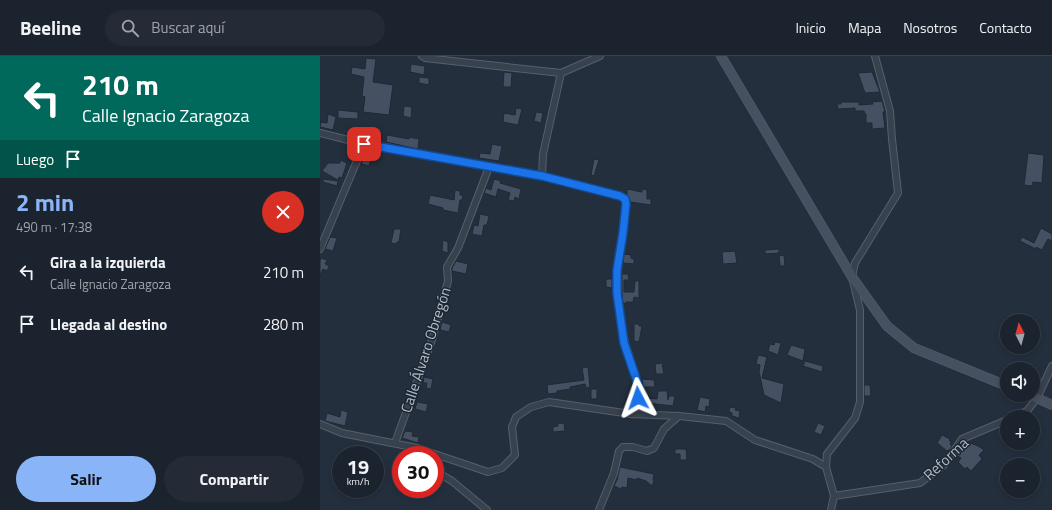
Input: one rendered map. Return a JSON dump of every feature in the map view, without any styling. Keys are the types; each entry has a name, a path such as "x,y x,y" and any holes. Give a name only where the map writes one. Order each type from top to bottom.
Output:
{"main road":[{"path":"721,56 852,277 887,326 914,348 1000,383"},
{"path":"1040,399 1052,405"}],"street":[{"path":"422,56 425,58 561,73 600,56"},
{"path":"831,510 834,496 826,467 827,454 855,418 860,402 860,310 852,277 856,263 898,193 890,111 875,56"},
{"path":"542,176 543,154 561,73"},
{"path":"320,133 364,144 542,176 620,196 625,199 626,204 623,233 617,270 617,293 624,343 639,387 638,398 632,414"},
{"path":"320,248 364,144"},
{"name":"Calle Álvaro Obregón","path":"395,443 432,337 448,281 447,267 458,248 489,167"},
{"path":"1040,385 1052,366"},
{"path":"444,457 488,472 502,468 515,455 512,427 516,417 530,407 549,402 632,414 679,416 726,421 755,440 813,459 826,467"},
{"path":"599,510 614,473 620,450 624,447 633,447 647,451 654,448 664,429 679,416"},
{"name":"Reforma","path":"834,496 920,483 944,465 962,440 1000,423"},
{"path":"320,424 342,433 408,446"},
{"path":"444,476 452,481 487,510"}],"building":[{"path":"366,58 376,59 373,82 393,85 389,115 363,112 365,97 362,96 364,77 351,74 352,67 365,69"},
{"path":"411,64 425,66 424,75 410,72"},
{"path":"504,72 512,73 511,87 503,87"},
{"path":"872,72 880,92 865,93 858,73"},
{"path":"419,77 429,78 429,85 419,83"},
{"path":"882,101 885,112 883,112 885,128 872,129 872,123 866,123 866,114 864,111 855,111 855,108 838,109 837,104 841,104 841,102 859,102 859,105 873,104 872,102"},
{"path":"404,106 412,107 411,118 403,116"},
{"path":"516,108 522,109 518,125 503,122 504,113 515,115"},
{"path":"338,110 358,112 358,119 338,118"},
{"path":"536,112 543,113 541,123 534,121"},
{"path":"328,114 336,117 333,130 320,127 321,122 327,123"},
{"path":"387,135 409,139 409,137 419,139 418,149 386,142"},
{"path":"492,144 502,146 499,161 479,158 480,153 490,154"},
{"path":"367,149 374,150 369,166 361,164"},
{"path":"1028,153 1044,155 1042,183 1033,182 1032,186 1024,185"},
{"path":"594,159 599,160 594,176 591,175"},
{"path":"340,160 347,163 342,178 339,177 338,180 322,171 328,163 340,163"},
{"path":"323,179 338,181 337,186 323,182"},
{"path":"494,179 501,181 500,183 521,189 519,199 515,197 514,201 508,200 510,193 498,189 496,197 484,193 486,188 491,190"},
{"path":"627,189 642,192 642,189 647,190 647,199 651,199 651,205 630,202 627,195"},
{"path":"455,190 460,191 460,195 463,195 462,200 460,200 458,213 443,210 443,208 428,204 430,195 454,200"},
{"path":"480,214 489,216 487,225 484,225 482,236 472,234 474,225 478,226"},
{"path":"1041,228 1052,234 1052,241 1048,239 1042,250 1036,247 1036,249 1020,241 1022,237 1034,243"},
{"path":"394,229 401,229 399,242 396,244 391,243"},
{"path":"330,237 337,238 333,251 325,249"},
{"path":"443,240 448,242 448,253 442,251"},
{"path":"779,249 779,253 765,254 765,250"},
{"path":"735,251 737,263 723,264 722,252"},
{"path":"624,254 631,255 631,258 634,259 634,264 623,263"},
{"path":"784,255 785,266 780,266 779,256"},
{"path":"321,258 327,260 325,264 329,266 327,271 323,269 320,276 320,261"},
{"path":"456,261 468,264 466,274 452,271"},
{"path":"622,274 628,274 629,280 624,280 624,292 634,292 635,281 639,281 639,298 634,297 633,302 626,302 623,304"},
{"path":"606,279 612,279 612,288 606,287"},
{"path":"442,322 451,325 449,332 440,330"},
{"path":"634,324 639,324 639,326 642,326 639,342 634,341"},
{"path":"775,342 781,343 778,355 768,351 770,344 774,345"},
{"path":"791,345 805,349 803,361 787,355"},
{"path":"758,355 767,357 762,378 784,384 781,403 764,395 759,372 760,365 756,364"},
{"path":"805,361 823,366 822,372 803,366"},
{"path":"662,363 664,374 656,374 655,364"},
{"path":"588,367 590,387 586,388 585,384 570,387 570,389 557,391 557,393 548,394 547,385 584,380 582,368"},
{"path":"424,377 433,379 431,389 426,388 427,383 423,383"},
{"path":"642,379 654,380 655,387 643,387"},
{"path":"864,385 870,385 871,396 864,396"},
{"path":"591,389 597,389 597,399 591,399"},
{"path":"658,391 667,391 668,400 669,396 675,396 673,406 647,403 647,398 657,399"},
{"path":"700,397 710,399 709,407 706,406 705,412 697,410"},
{"path":"417,402 428,404 426,412 415,409"},
{"path":"730,407 736,408 735,410 740,411 739,418 732,416 732,413 729,412"},
{"path":"341,410 348,412 345,426 325,421 327,413 340,417"},
{"path":"564,423 565,431 553,432 553,427 558,426 557,424"},
{"path":"818,423 825,426 821,435 814,432"},
{"path":"405,431 413,432 412,436 419,437 418,443 402,438"},
{"path":"942,435 950,439 949,440 951,442 950,444 952,446 947,451 937,443"},
{"path":"966,442 978,446 984,450 979,455 982,459 971,471 967,467 965,469 958,462 961,458 956,455"},
{"path":"675,449 686,449 687,460 680,460 680,454 675,454"},
{"path":"620,467 654,474 652,486 646,481 637,478 637,480 628,478 627,488 622,487 621,489 614,486"}],"route":[{"path":"364,144 542,176 620,196 625,199 626,204 623,233 617,270 617,293 624,343 639,387 638,398"}]}
